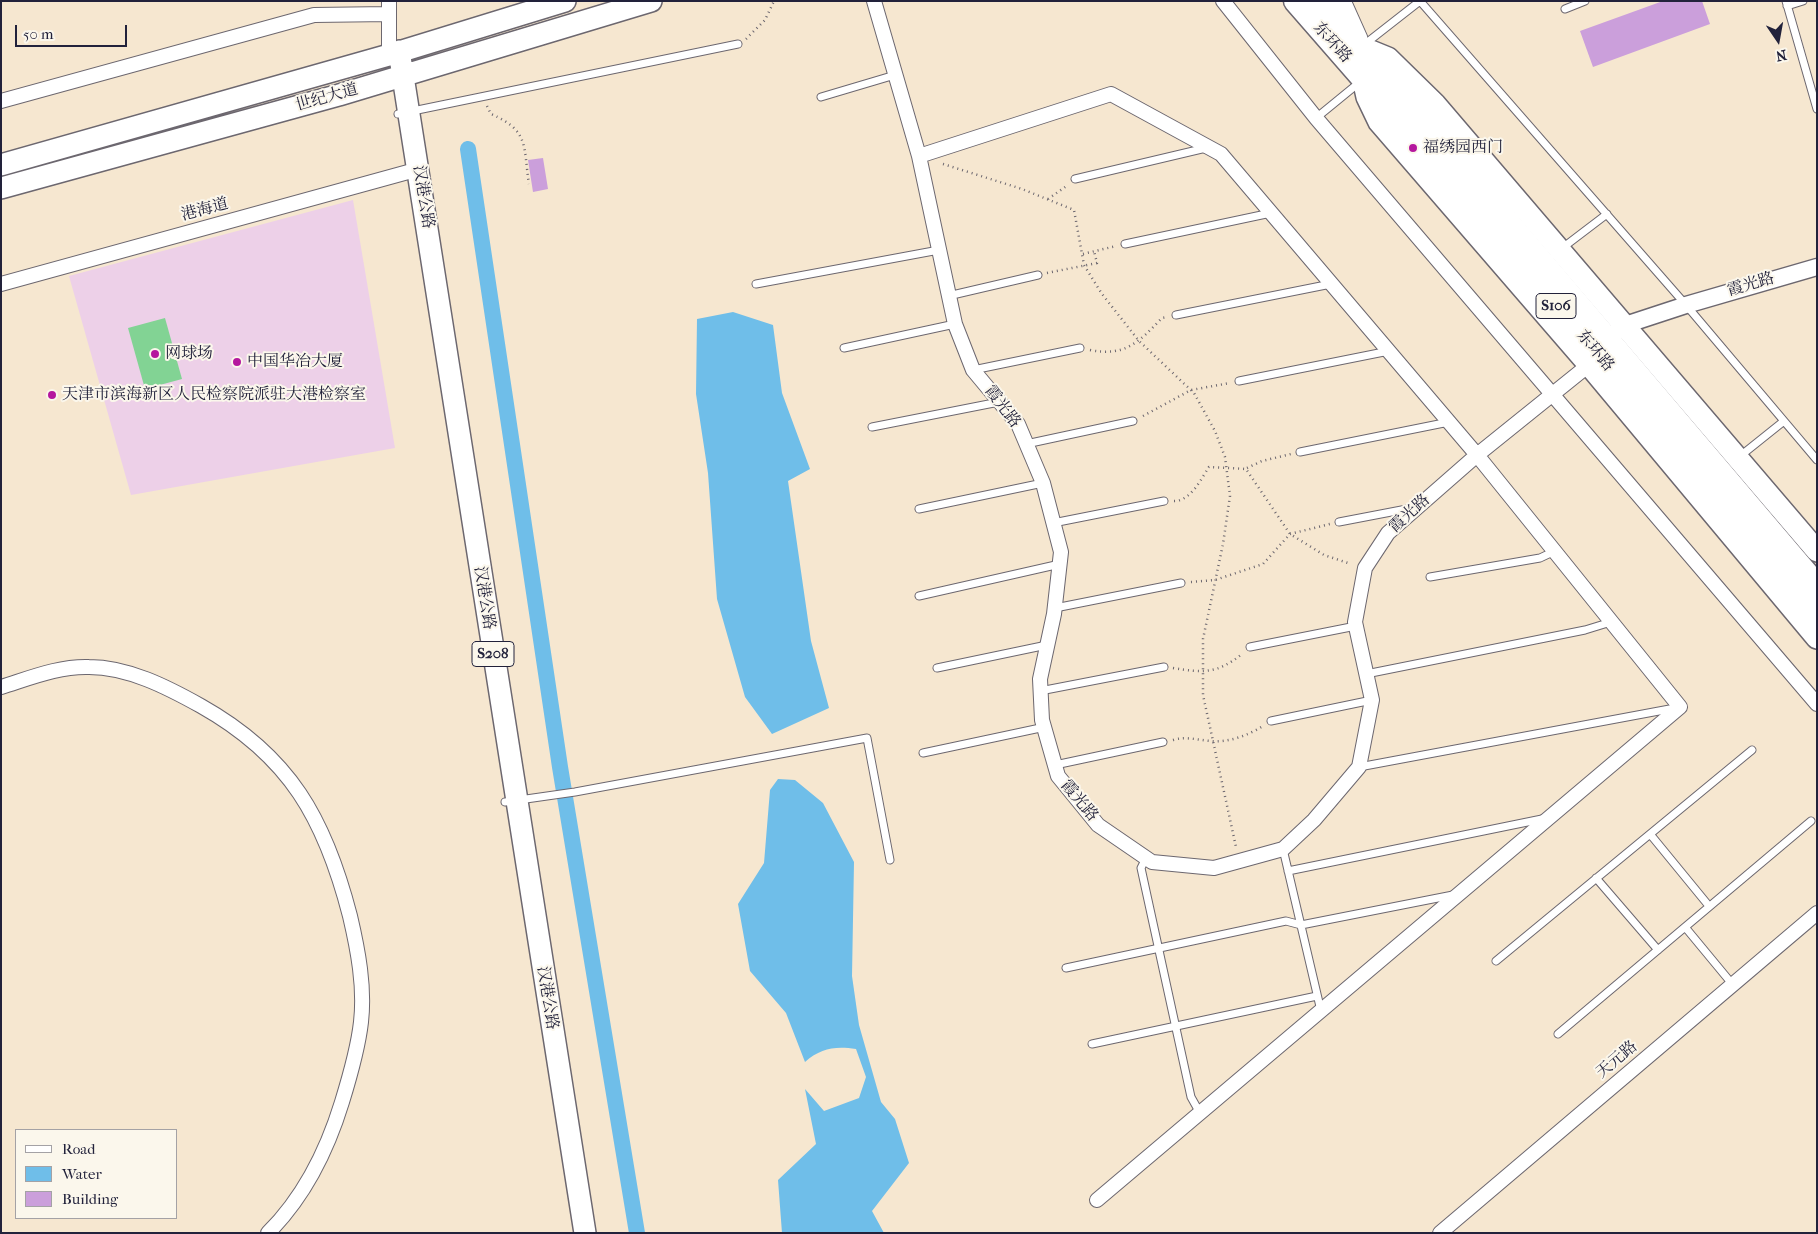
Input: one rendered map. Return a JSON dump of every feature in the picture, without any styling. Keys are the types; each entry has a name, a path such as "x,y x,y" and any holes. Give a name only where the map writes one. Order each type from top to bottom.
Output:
{"highway":[{"name":"东环路","path":"1295,1 1363,78 1609,344 1729,465 1817,585"},
{"name":"东环路","path":"1321,1 1552,255 1609,344 1817,611"}],"main road":[{"name":"世纪大道","path":"1,165 394,53 565,1"},
{"name":"世纪大道","path":"1,188 339,95 651,1"},
{"path":"1341,1 1361,47"},
{"name":"汉港公路","path":"394,53 510,802 572,1233"},
{"path":"1609,344 1817,638"},
{"path":"1729,465 1817,551"},
{"name":"汉港公路","path":"510,802 584,1233"}],"street":[{"name":"霞光路","path":"874,1 919,156 955,324 973,370 1018,424 1044,482 1061,552 1055,608 1040,679 1044,728 1058,776 1098,825 1152,862 1214,868 1283,849 1314,820 1359,767 1372,700 1356,626 1365,568 1388,533 1417,507 1477,455 1552,396 1609,344 1689,308 1817,267"},
{"path":"1223,1 1316,118 1817,704"},
{"path":"1,101 278,23 314,15 389,8 394,53"},
{"path":"919,156 1111,94 1221,154 1477,455 1680,708 1097,1200"},
{"name":"港海道","path":"1,284 413,171"},
{"name":"霞光路","path":"1689,308 1817,276"},
{"path":"1,687 68,668 90,667 115,670 165,686 214,713 258,745 291,781 316,818 337,870 355,938 362,991 361,1022 347,1087 326,1148 295,1202 268,1233"},
{"name":"天元路","path":"1440,1233 1817,913"}],"lane":[{"path":"1361,47 1420,1 1689,308 1817,460"},
{"path":"1565,9 1585,1"},
{"path":"1803,1 1786,3 1813,82 1817,109"},
{"path":"404,113 738,44"},
{"path":"821,97 894,75"},
{"path":"1316,118 1363,78"},
{"path":"1075,180 1208,147"},
{"path":"1125,244 1271,213"},
{"path":"1552,255 1606,214"},
{"path":"756,284 940,250"},
{"path":"948,296 1038,275"},
{"path":"1176,315 1332,284"},
{"path":"844,348 955,324"},
{"path":"973,370 1080,348"},
{"path":"1239,381 1389,351"},
{"path":"872,427 999,402"},
{"path":"1026,444 1133,421"},
{"path":"1729,465 1784,421"},
{"path":"1300,452 1449,422"},
{"path":"919,509 1044,482"},
{"path":"1054,523 1164,501"},
{"path":"1339,522 1417,507"},
{"path":"1430,577 1540,558 1555,551"},
{"path":"919,596 1060,564"},
{"path":"1055,608 1181,583"},
{"path":"1366,674 1585,630 1612,622"},
{"path":"1250,647 1356,626"},
{"path":"937,668 1048,645"},
{"path":"1040,691 1164,667"},
{"path":"1271,721 1372,700"},
{"path":"1359,767 1680,708"},
{"path":"923,753 1044,728"},
{"path":"510,802 575,792 867,738 890,860"},
{"path":"1055,765 1163,742"},
{"path":"1496,961 1752,750"},
{"path":"1288,871 1550,817"},
{"path":"1558,1034 1811,821"},
{"path":"1650,834 1710,906"},
{"path":"1283,849 1321,1011"},
{"path":"1146,858 1141,868 1191,1096 1200,1113"},
{"path":"1596,878 1658,950"},
{"path":"1066,968 1286,921 1300,925 1459,894"},
{"path":"1686,926 1733,985"},
{"path":"1092,1044 1317,996"}],"path":[{"path":"738,44 765,20 774,1"},
{"path":"484,97 491,114 507,121 522,137 529,184"},
{"path":"919,156 1048,199 1074,210 1084,265 1102,294 1140,342 1191,390 1215,431 1226,467 1230,496 1224,544 1203,640 1203,695 1238,861"},
{"path":"1048,199 1075,180"},
{"path":"1082,254 1125,244"},
{"path":"1038,275 1097,263 1094,251"},
{"path":"1080,348 1101,352 1121,351 1140,342 1162,318 1176,315"},
{"path":"1133,421 1191,390 1239,381"},
{"path":"1164,501 1178,501 1192,492 1209,467 1246,468 1262,461 1300,452"},
{"path":"1246,468 1290,534 1324,555 1365,568"},
{"path":"1181,583 1215,580 1263,564 1290,534 1339,522"},
{"path":"1164,667 1203,673 1230,664 1250,647"},
{"path":"1163,742 1183,737 1214,742 1250,734 1271,721"}],"shaded area":[{"name":"中国华冶大厦","path":"353,200 395,448 131,495 69,276"}],"green space":[{"name":"网球场","path":"165,318 182,379 145,389 128,328"}],"water":[{"path":"733,312 773,325 782,393 810,469 788,481 811,641 829,708 772,734 745,697 717,599 708,473 696,394 697,319"},
{"path":"778,779 795,780 823,803 854,862 852,976 859,1025 881,1102 895,1119 909,1163 872,1211 884,1233 782,1233 778,1180 816,1144 805,1089 824,1111 859,1098 866,1077 856,1049 829,1049 811,1057 805,1062 786,1013 750,971 738,904 764,863 770,790"}],"building":[{"path":"1663,1 1702,1 1710,24 1593,67 1580,31"},
{"path":"543,158 548,189 533,192 528,160"}],"waterway":[{"path":"468,149 560,767 637,1233"}],"place":[{"name":"福绣园西门","path":"1413,148"},
{"name":"网球场","path":"155,354"},
{"name":"中国华冶大厦","path":"237,362"},
{"name":"天津市滨海新区人民检察院派驻大港检察室","path":"52,395"}]}
